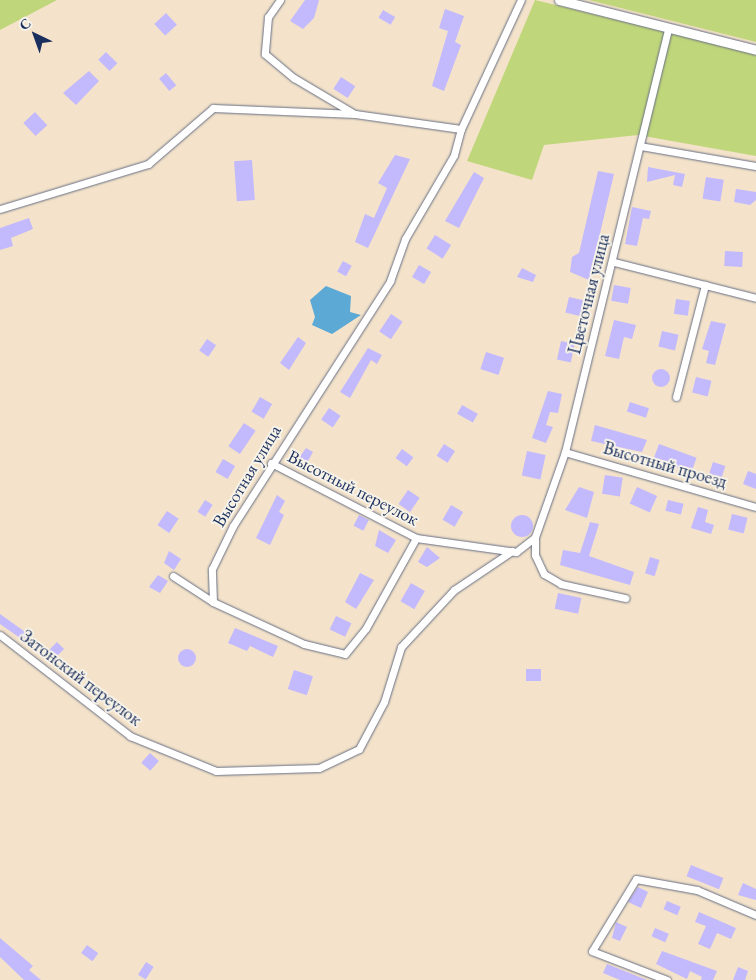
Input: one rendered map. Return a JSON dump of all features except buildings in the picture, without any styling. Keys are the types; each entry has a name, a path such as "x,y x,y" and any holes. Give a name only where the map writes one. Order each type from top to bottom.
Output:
{"street":[{"path":"280,0 268,17 265,54 294,78 355,114"},
{"name":"Высотная улица","path":"213,602 212,569 271,463 390,281 405,239 454,155 461,129 521,0"},
{"path":"559,0 756,50"},
{"name":"Цветочная улица","path":"535,537 565,452 614,262 668,28"},
{"path":"0,209 148,164 213,108 355,114 461,129"},
{"path":"640,146 756,166"},
{"path":"614,262 756,298"},
{"path":"676,397 705,285"},
{"name":"Высотный проезд","path":"565,452 756,507"},
{"name":"Высотный переулок","path":"271,463 416,538 512,551"},
{"path":"512,551 535,537"},
{"path":"535,537 535,556 544,574 561,584 625,598"},
{"path":"173,576 213,602 304,644 345,654 366,628 416,538"},
{"name":"Затонский переулок","path":"0,635 130,736 216,772 319,768 358,749 384,702 401,647 454,590 512,551"},
{"path":"667,980 592,951 636,879 697,890 756,915"}],"green space":[{"path":"0,0 57,0 0,30"},
{"path":"535,0 756,54 756,156 638,135 544,145 532,180 467,161"},
{"path":"589,0 756,0 756,42"}],"water":[{"path":"326,286 351,296 350,312 361,315 332,334 312,325 315,317 310,300"}]}
